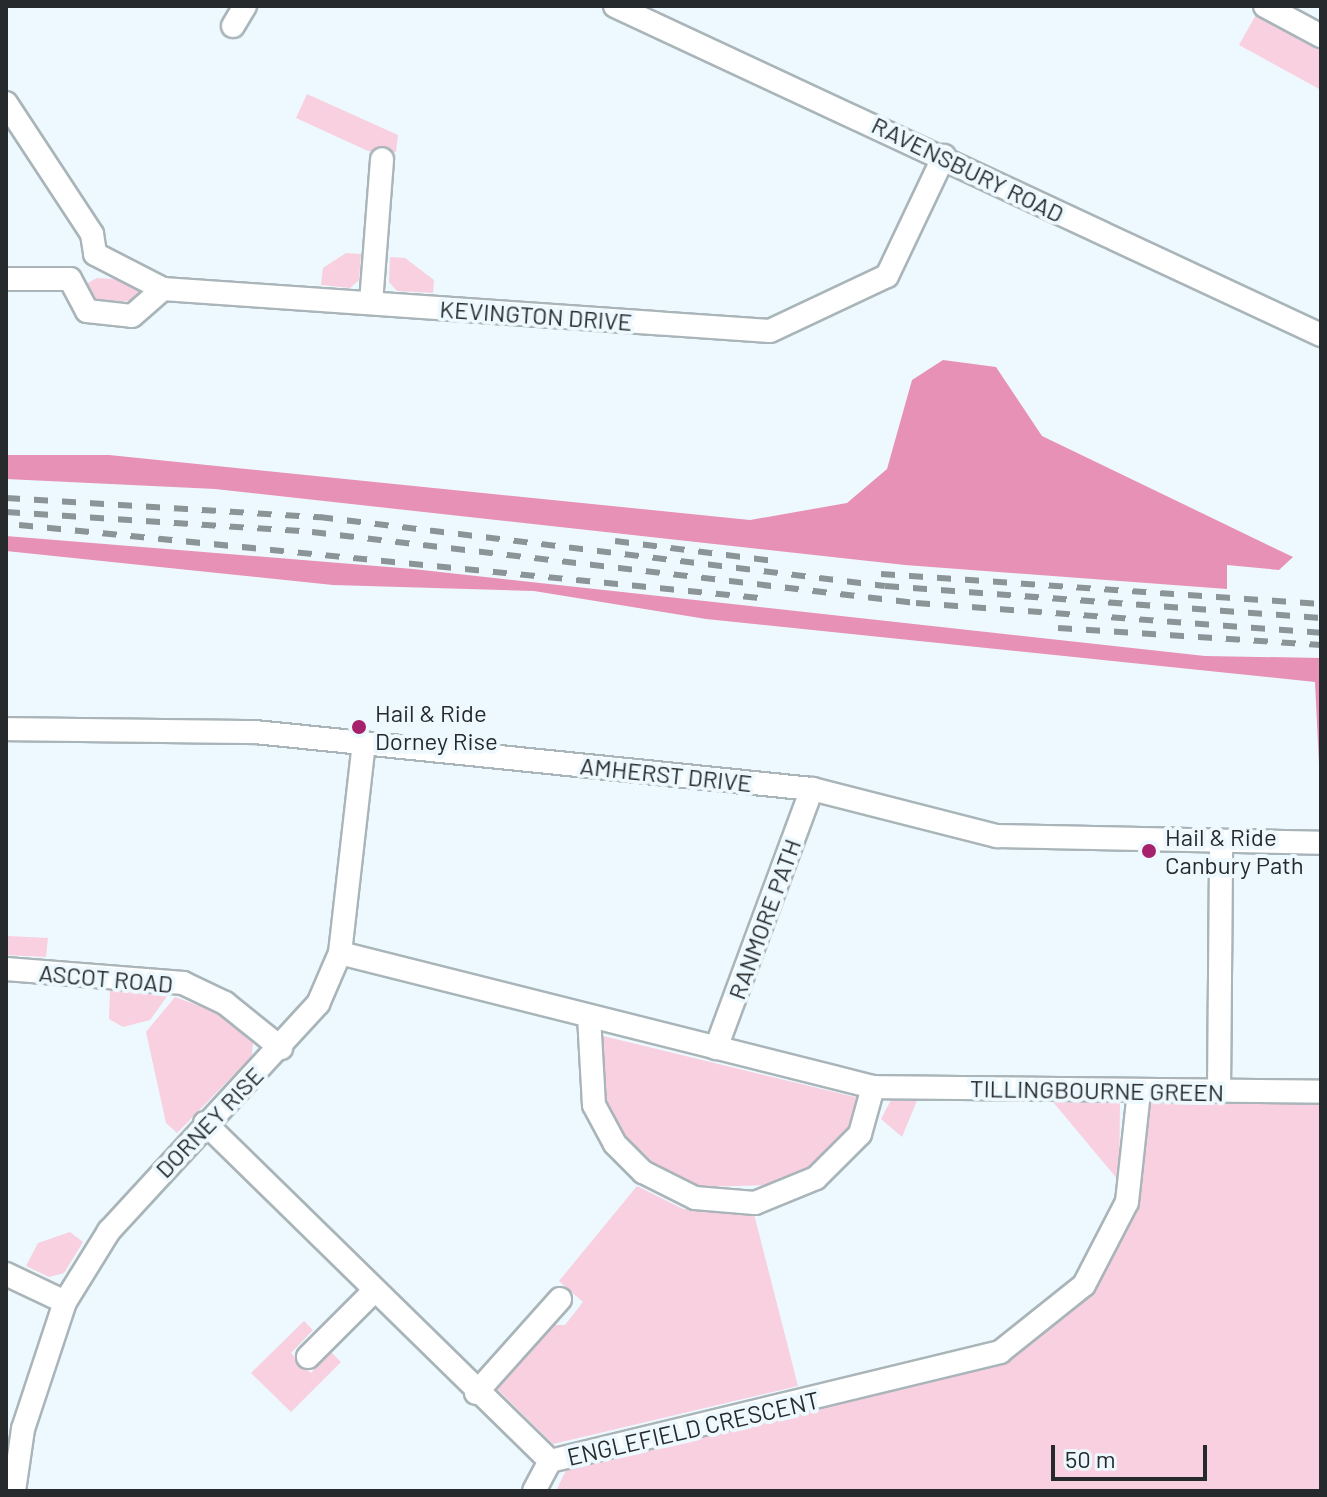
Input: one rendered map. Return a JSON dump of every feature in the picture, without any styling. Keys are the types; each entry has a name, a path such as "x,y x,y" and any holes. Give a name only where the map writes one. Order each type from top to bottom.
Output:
{"street":[{"path":"233,26 245,6"},
{"name":"RAVENSBURY ROAD","path":"615,6 944,156 1321,335"},
{"path":"1265,6 1319,28"},
{"path":"6,103 92,234 95,254"},
{"name":"KEVINGTON DRIVE","path":"163,289 770,331 887,276 944,156"},
{"path":"371,303 382,159"},
{"path":"6,279 70,279 95,254"},
{"path":"70,279 87,311 102,313 132,316 163,289 95,254"},
{"name":"AMHERST DRIVE","path":"6,729 255,732 812,789 997,836 1321,843"},
{"name":"DORNEY RISE","path":"14,1491 23,1429 65,1302 109,1231 205,1123 281,1048 318,1004 340,953 364,742"},
{"name":"RANMORE PATH","path":"716,1048 812,789"},
{"path":"1219,1091 1221,843"},
{"name":"TILLINGBOURNE GREEN","path":"340,953 873,1087 1321,1092"},
{"name":"ASCOT ROAD","path":"6,969 183,983 225,1003 281,1048"},
{"path":"589,1016 594,1105 615,1144 643,1172 695,1198 755,1203 816,1178 860,1134 873,1087"},
{"name":"ENGLEFIELD CRESCENT","path":"205,1123 476,1393 550,1461 1000,1352 1084,1285 1127,1202 1139,1091"},
{"path":"6,1274 65,1302"},
{"path":"308,1357 374,1291"},
{"path":"476,1393 560,1299"},
{"path":"534,1491 550,1461"}],"shaded area":[{"path":"1257,13 1321,48 1321,90 1239,45"},
{"path":"307,94 398,135 396,152 368,151 296,118"},
{"path":"346,253 361,254 359,280 350,288 321,285 323,268"},
{"path":"390,257 405,258 434,280 433,293 397,291 389,282"},
{"path":"97,278 132,280 143,287 142,300 96,304 85,298 86,284"},
{"path":"943,360 996,367 1042,436 1293,557 1279,570 1227,565 1227,589 905,565 215,489 6,479 6,455 109,455 750,520 847,503 887,469 912,380"},
{"path":"6,536 413,569 1205,656 1321,658 1321,805 1315,682 706,619 534,591 333,585 6,551"},
{"path":"8,936 48,938 46,957 6,955"},
{"path":"110,990 168,995 150,1020 123,1027 109,1019"},
{"path":"175,997 219,1013 253,1042 252,1056 177,1133 166,1123 146,1032"},
{"path":"599,1035 859,1098 854,1124 819,1162 775,1185 697,1187 665,1174 614,1124 600,1095"},
{"path":"1152,1096 1321,1100 1321,1491 556,1491 569,1464 1011,1356 1136,1204"},
{"path":"892,1098 918,1098 902,1137 881,1119"},
{"path":"1053,1102 1120,1103 1119,1181"},
{"path":"637,1186 683,1209 754,1214 798,1386 553,1444 495,1387 545,1325 565,1325 583,1302 559,1281"},
{"path":"70,1232 83,1242 64,1273 49,1277 26,1266 38,1243"},
{"path":"304,1321 313,1330 291,1353 311,1373 331,1352 341,1362 291,1412 251,1373"}],"railway":[{"path":"6,498 319,517 885,586 1321,618"},
{"path":"6,512 312,532 916,603 1321,633"},
{"path":"19,525 759,598"},
{"path":"615,541 774,561"},
{"path":"881,574 1321,604"},
{"path":"1058,628 1321,645"}],"place":[{"name":"Hail & Ride Dorney Rise","path":"359,727"},
{"name":"Hail & Ride Canbury Path","path":"1149,851"}]}
